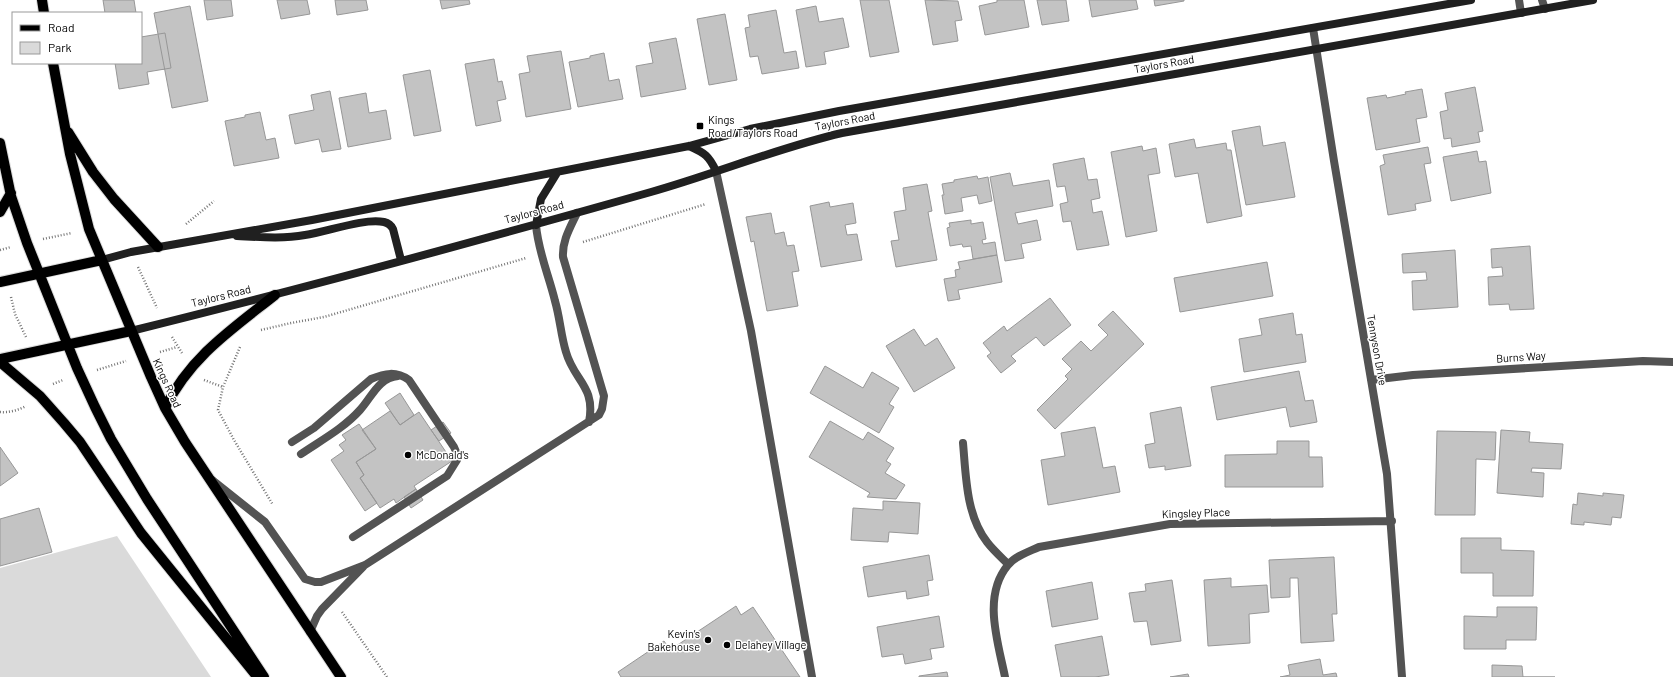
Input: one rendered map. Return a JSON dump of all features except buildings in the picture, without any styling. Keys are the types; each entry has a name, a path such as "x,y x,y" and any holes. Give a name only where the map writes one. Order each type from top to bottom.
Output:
{"main road":[{"path":"42,0 44,12"},
{"name":"Taylors Road","path":"3,282 131,252 312,220 557,173 689,146 750,129 831,113 1471,0"},
{"name":"Taylors Road","path":"0,360 131,331 275,295 536,225 690,181 809,141 842,133 1594,0"},
{"name":"Kings Road","path":"53,64 65,128 89,229 142,357 165,408 185,442 340,677"},
{"path":"65,128 93,172 114,199 158,247"},
{"path":"0,143 11,193 27,243 80,375 111,439 147,499 264,677"},
{"path":"689,146 702,151 710,158 716,172"},
{"path":"536,225 541,199 557,173"},
{"path":"0,212 11,193"},
{"path":"220,236 287,237 361,223 385,222 393,229 401,260"},
{"path":"165,408 181,380 204,353 275,295"},
{"path":"0,360 40,396 80,442 141,533 258,677"}],"street":[{"path":"1519,0 1521,13"},
{"path":"1542,0 1544,8"},
{"name":"Tennyson Drive","path":"1313,28 1388,474 1402,677"},
{"path":"716,172 750,331 812,677"},
{"path":"310,632 322,609 366,565 589,422 598,415 602,409 604,396 563,257 562,248 565,238 577,213"},
{"path":"536,225 537,238 556,306 566,354 574,371 584,383 590,398 592,409 589,422"},
{"name":"Burns Way","path":"1371,380 1413,375 1643,361 1673,362"},
{"path":"292,442 314,428 371,379 381,374 392,373 405,377 414,386 454,447 457,454 457,460 447,476 353,538"},
{"path":"301,454 360,411 380,383 395,376 405,377"},
{"path":"963,443 967,488 976,522 986,542 1008,564"},
{"path":"209,477 265,522 302,576 310,581 320,582 366,565"},
{"name":"Kingsley Place","path":"1005,677 995,622 994,593 1000,577 1008,564 1020,555 1039,547 1170,524 1392,521"}],"path":[{"path":"562,248 722,199"},
{"path":"0,250 89,229"},
{"path":"257,333 263,329 324,317 388,300 541,253"},
{"path":"3,282 33,352"},
{"path":"224,388 240,346 246,342"},
{"path":"0,412 3,413 21,408 40,396 50,386 80,375 177,347"}],"green space":[{"path":"117,536 211,677 0,677 0,568"}],"place":[{"name":"Kings Road/Taylors Road","path":"700,126"},
{"name":"McDonald's","path":"408,455"},
{"name":"Kevin’s Bakehouse","path":"708,640"},
{"name":"Delahey Village","path":"727,645"}]}
